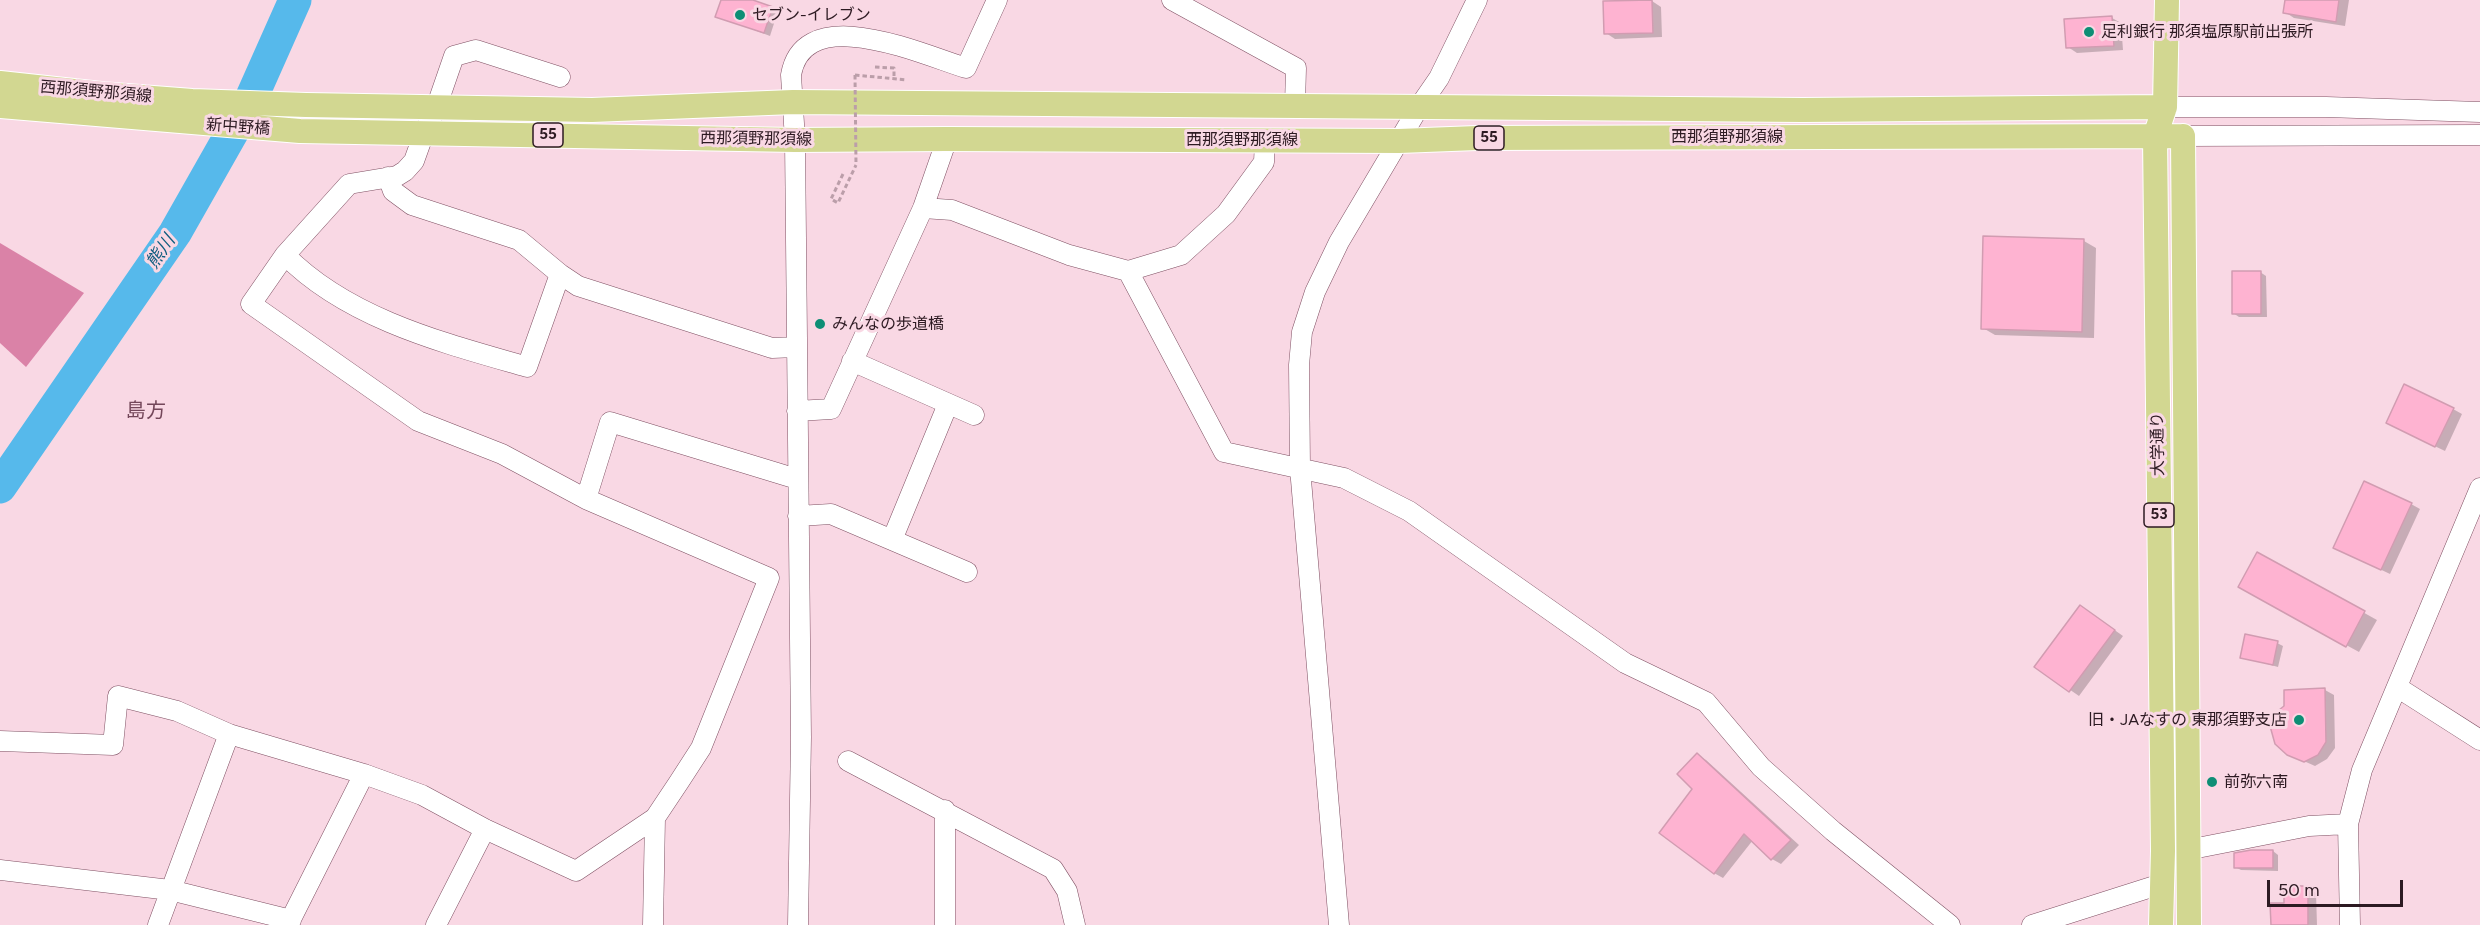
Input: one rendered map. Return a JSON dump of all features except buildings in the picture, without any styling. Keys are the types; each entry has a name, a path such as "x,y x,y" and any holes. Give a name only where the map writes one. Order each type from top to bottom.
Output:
{"main road":[{"name":"大学通り","path":"2161,925 2163,851 2155,136 2165,107 2167,0"},
{"name":"西那須野那須線","path":"0,82 101,94 192,101"},
{"name":"新中野橋","path":"192,101 306,105"},
{"name":"西那須野那須線","path":"306,105 592,110 793,102 1791,110 2165,107"},
{"name":"西那須野那須線","path":"0,106 176,122"},
{"path":"2165,107 2183,136"},
{"name":"新中野橋","path":"176,122 300,131"},
{"name":"西那須野那須線","path":"300,131 795,140 1399,141 1478,138 2183,136"},
{"name":"大学通り","path":"2183,136 2189,925"}],"street":[{"path":"798,925 801,737 795,140 791,75 796,57 807,46 819,39 833,36 865,37 966,68 997,0"},
{"path":"1172,0 1296,68 1295,105"},
{"path":"1339,925 1300,468 1299,365 1302,332 1315,292 1339,243 1419,107 1439,78 1477,0"},
{"path":"0,741 113,745 118,696 177,711 229,734 364,774 422,795 486,829 576,871 655,818 700,748 769,578 586,499 502,454 418,421 251,304 285,255 349,184 388,177 405,171 414,161 454,56 476,50 560,76"},
{"path":"2165,107 2326,107 2480,112"},
{"path":"2183,136 2480,135"},
{"path":"797,411 831,409 923,208 947,139"},
{"path":"923,208 952,210 1069,255 1128,271 1181,255 1226,214 1264,162 1265,140"},
{"path":"388,177 393,191 412,205 519,240 578,286 772,348 796,346"},
{"path":"285,255 303,273 343,298 416,334 527,367 560,274"},
{"path":"1128,271 1224,452 1344,478 1409,511 1625,663 1706,702 1761,766 1833,831 1950,925"},
{"path":"852,361 974,415"},
{"path":"892,540 948,404"},
{"path":"586,499 610,422 797,479"},
{"path":"2350,925 2348,824 2362,770 2480,488"},
{"path":"798,516 831,514 967,572"},
{"path":"2397,687 2480,740"},
{"path":"158,925 229,734"},
{"path":"848,761 945,810 1053,869 1067,891 1075,925"},
{"path":"0,870 170,890 289,922 364,774"},
{"path":"945,810 945,925"},
{"path":"653,925 655,818"},
{"path":"2187,850 2309,826 2348,824"},
{"path":"436,925 486,829"},
{"path":"2032,925 2161,884"}],"path":[{"path":"875,67 894,69 894,79"},
{"path":"843,174 831,200 838,204 856,165 855,75 912,81"}],"shaded area":[{"path":"0,243 84,293 26,367 0,343"}],"waterway":[{"name":"熊川","path":"0,487 175,233 251,99 295,0"}],"place":[{"name":"セブン-イレブン","path":"740,15"},
{"name":"足利銀行 那須塩原駅前出張所","path":"2089,32"},
{"name":"みんなの歩道橋","path":"820,324"},
{"name":"旧・JAなすの 東那須野支店","path":"2299,720"},
{"name":"前弥六南","path":"2212,782"}],"district":[{"name":"島方","path":"146,411"}]}
